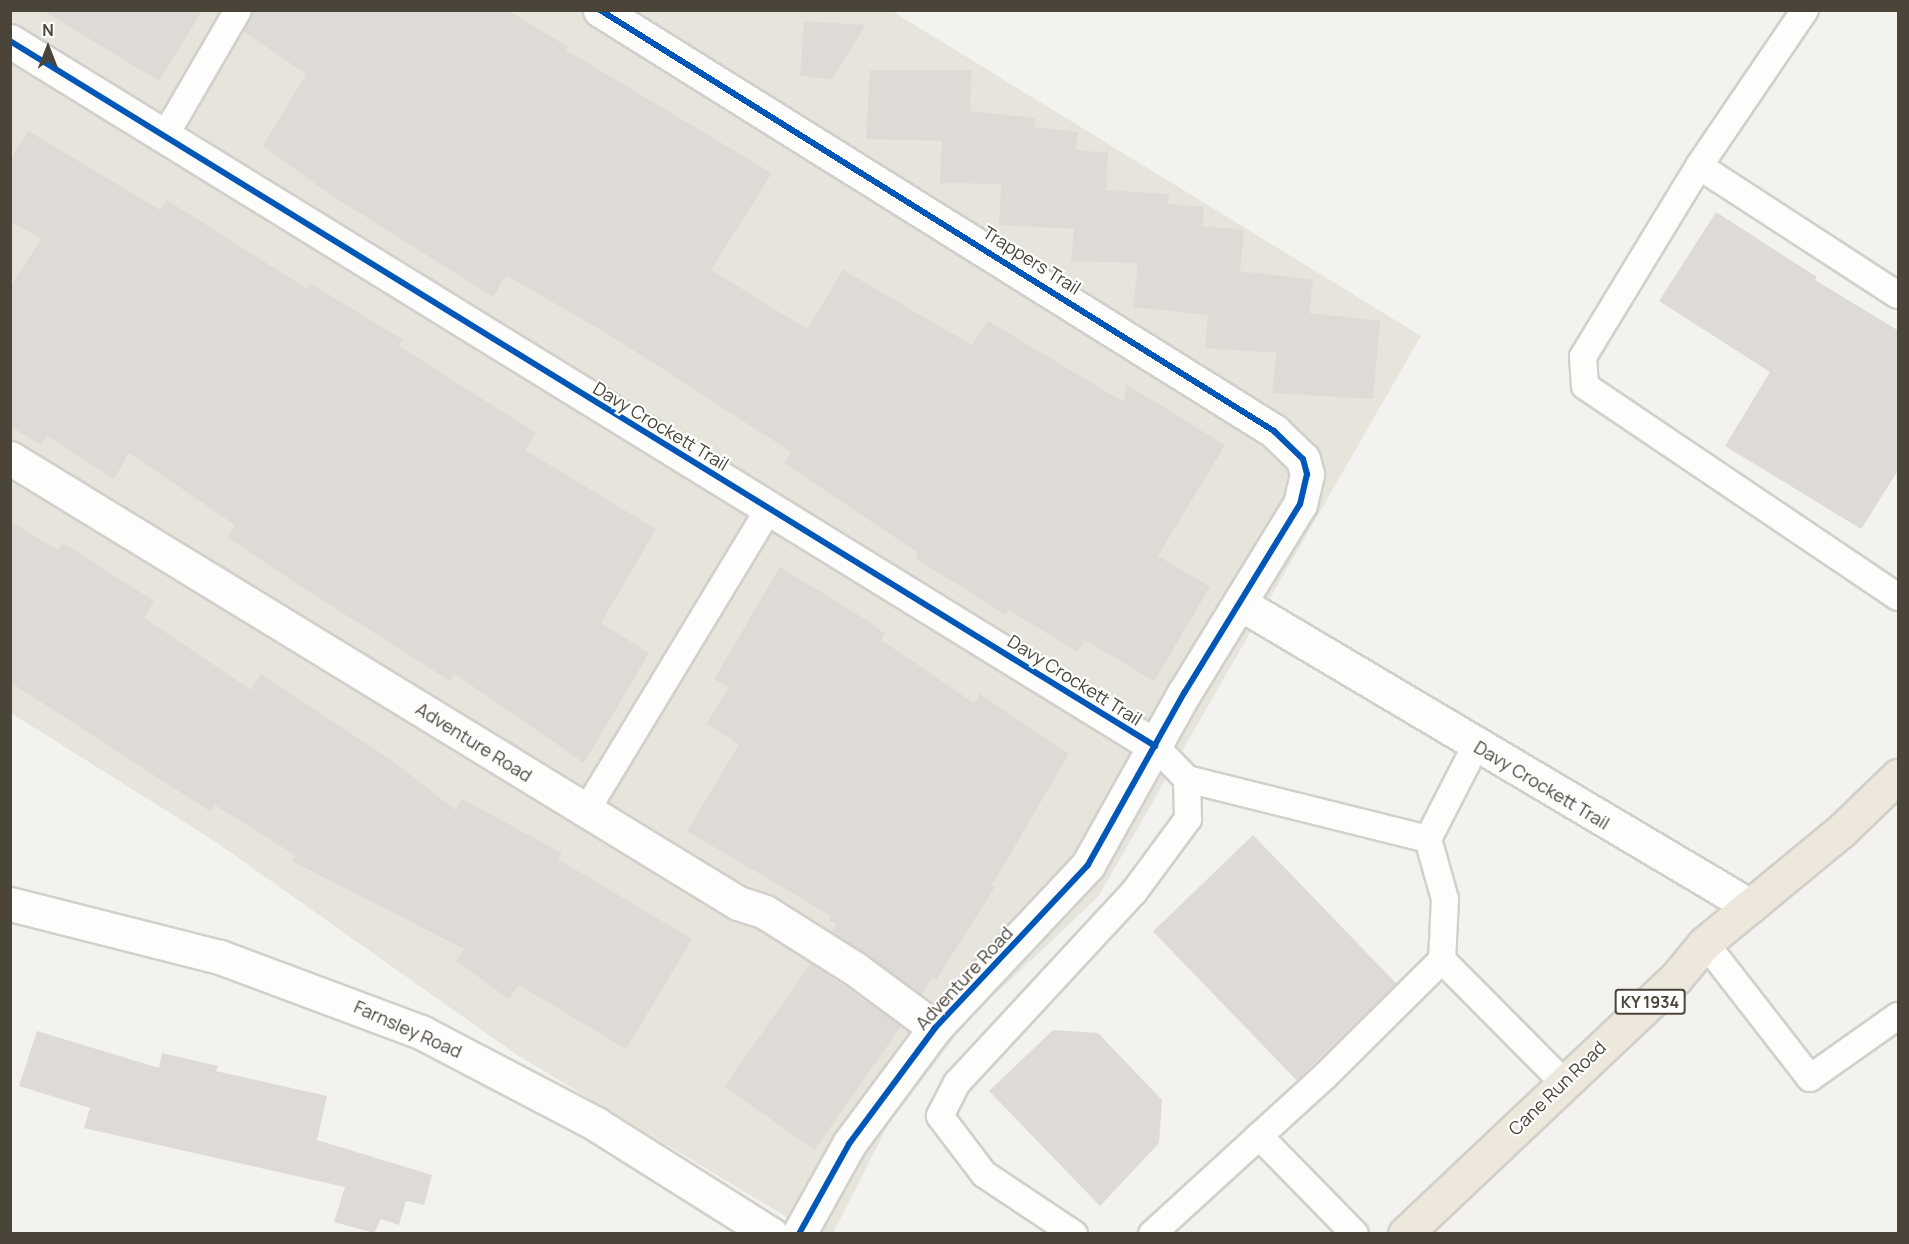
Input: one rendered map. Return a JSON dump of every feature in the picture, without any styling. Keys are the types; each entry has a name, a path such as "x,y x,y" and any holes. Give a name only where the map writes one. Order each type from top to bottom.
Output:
{"highway":[{"name":"Cane Run Road","path":"1405,1233 1675,979 1705,943 1842,830 1899,776"}],"street":[{"name":"Trappers Trail","path":"600,10 1274,431 1303,459 1307,474 1300,504 1241,604"},
{"name":"Davy Crockett Trail","path":"10,41 163,139 1155,746 1241,604 1750,906"},
{"name":"Adventure Road","path":"10,458 738,903 775,919 854,968 935,1028"},
{"name":"Adventure Road","path":"799,1233 849,1144 935,1028 1088,865 1155,746"},
{"name":"Farnsley Road","path":"10,904 220,957 421,1032 596,1124 771,1233"}],"lane":[{"path":"163,139 238,10"},
{"path":"1805,10 1699,166 1583,357 1585,386 1899,597"},
{"path":"1699,166 1899,295"},
{"path":"586,811 768,509"},
{"path":"1152,1233 1259,1136 1442,960 1445,899 1428,839 1476,745"},
{"path":"1155,746 1187,780 1428,839"},
{"path":"1074,1233 984,1174 940,1116 957,1083 1134,892 1188,819 1187,780"},
{"path":"1705,943 1810,1078 1899,1016"},
{"path":"1442,960 1563,1082"},
{"path":"1259,1136 1355,1233"}],"shaded area":[{"path":"10,11 892,11 1421,336 1098,897 967,1021 888,1125 833,1233 813,1233 517,1055 216,842 11,713"}],"building":[{"path":"42,10 203,10 159,81"},
{"path":"253,10 507,10 568,47 566,50 772,173 711,270 807,329 843,270 972,345 988,321 1124,402 1126,384 1225,445 1158,556 1210,587 1154,681 1085,640 1077,652 1009,610 1006,615 915,558 918,553 784,463 791,452 616,339 506,275 493,297 328,193 263,146 306,74 243,31"},
{"path":"804,21 866,25 832,79 800,76"},
{"path":"870,70 971,70 970,111 1035,118 1034,127 1078,132 1076,150 1108,153 1106,190 1169,194 1168,204 1204,207 1202,226 1244,230 1240,271 1313,280 1309,313 1380,321 1373,399 1272,393 1276,353 1205,348 1208,315 1133,307 1138,263 1071,261 1074,229 999,225 1001,184 940,183 942,141 866,139"},
{"path":"28,131 160,210 167,200 307,289 310,283 403,340 399,346 536,433 525,450 656,529 601,623 649,653 584,763 455,674 450,681 227,537 235,525 129,453 114,479 47,436 41,445 10,426 10,287 41,239 10,221 10,160"},
{"path":"1716,212 1817,277 1815,280 1899,331 1899,469 1861,529 1725,446 1770,372 1659,301"},
{"path":"10,521 58,550 63,543 154,601 144,618 251,690 261,674 393,761 455,810 462,799 562,853 558,859 692,939 626,1049 519,985 509,999 456,961 464,949 292,861 295,855 215,805 211,812 10,682"},
{"path":"780,567 868,621 885,634 881,640 974,703 980,694 1069,754 992,885 995,887 936,980 932,978 921,995 831,932 836,924 828,920 831,916 687,831 739,745 707,723 729,688 714,679"},
{"path":"1253,835 1397,984 1297,1080 1153,932"},
{"path":"811,963 901,1026 814,1150 724,1087"},
{"path":"1053,1030 1098,1033 1162,1100 1159,1143 1100,1206 989,1091"},
{"path":"37,1031 159,1068 162,1053 218,1066 216,1071 327,1096 317,1140 432,1175 424,1205 406,1201 399,1225 381,1219 374,1233 334,1222 345,1187 84,1128 90,1108 19,1086"}],"cycle path":[{"path":"600,10 1274,431 1303,459 1307,474 1300,504 1184,693 1088,865 935,1028 849,1144 799,1234"},
{"path":"10,41 1155,746"}]}
